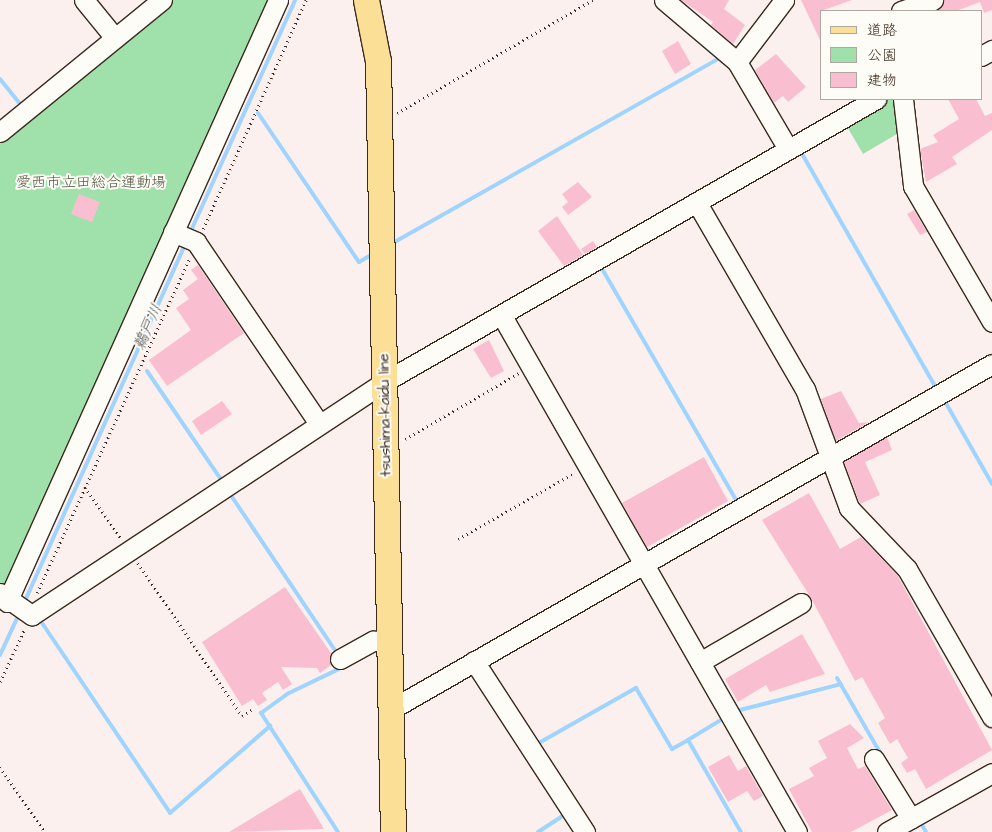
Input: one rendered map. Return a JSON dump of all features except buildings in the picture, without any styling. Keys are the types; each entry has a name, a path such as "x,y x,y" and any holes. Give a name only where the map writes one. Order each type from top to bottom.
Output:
{"main road":[{"name":"tsushima-kaidu line","path":"366,0 378,61 393,832"}],"street":[{"path":"84,0 115,38"},
{"path":"0,132 162,0"},
{"path":"278,0 185,238 6,600 27,613 32,615 384,382 502,316 874,100"},
{"path":"664,0 737,62 788,149"},
{"path":"737,62 784,0"},
{"path":"903,10 933,0"},
{"path":"903,100 913,186 992,322"},
{"path":"697,202 805,389 849,508 907,569 992,717"},
{"path":"185,238 319,424"},
{"path":"502,316 797,832"},
{"path":"390,710 992,364"},
{"path":"700,662 801,604"},
{"path":"340,659 373,641 388,640"},
{"path":"474,661 585,832"},
{"path":"874,759 911,819"},
{"path":"887,832 992,774"}],"path":[{"path":"0,682 27,613 85,487 185,238 306,0"},
{"path":"379,123 594,0"},
{"path":"386,450 531,366"},
{"path":"458,539 587,465"},
{"path":"85,487 242,716 251,710"},
{"path":"0,767 45,832"}],"green space":[{"name":"愛西市立田総合運動場","path":"172,0 273,0 11,585 0,587 0,141"},
{"path":"885,100 900,100 902,131 863,154 845,123"}],"waterway":[{"name":"鵜戸川","path":"190,233 295,0"},
{"path":"391,244 722,57"},
{"path":"0,79 21,105"},
{"path":"258,113 359,262 373,254"},
{"path":"798,154 801,152 937,389"},
{"name":"鵜戸川","path":"24,603 185,244"},
{"path":"601,267 737,502"},
{"path":"147,371 222,481"},
{"path":"943,398 992,484"},
{"path":"228,491 337,653"},
{"name":"鵜戸川","path":"0,655 19,614"},
{"path":"38,617 170,813 270,726"},
{"path":"338,832 261,713 289,693 345,666"},
{"path":"837,678 882,756"},
{"path":"740,710 841,684"},
{"path":"537,744 636,688 672,749 688,740 741,832"},
{"path":"688,740 724,718"},
{"path":"538,832 566,814"},
{"path":"921,823 926,832"}]}
